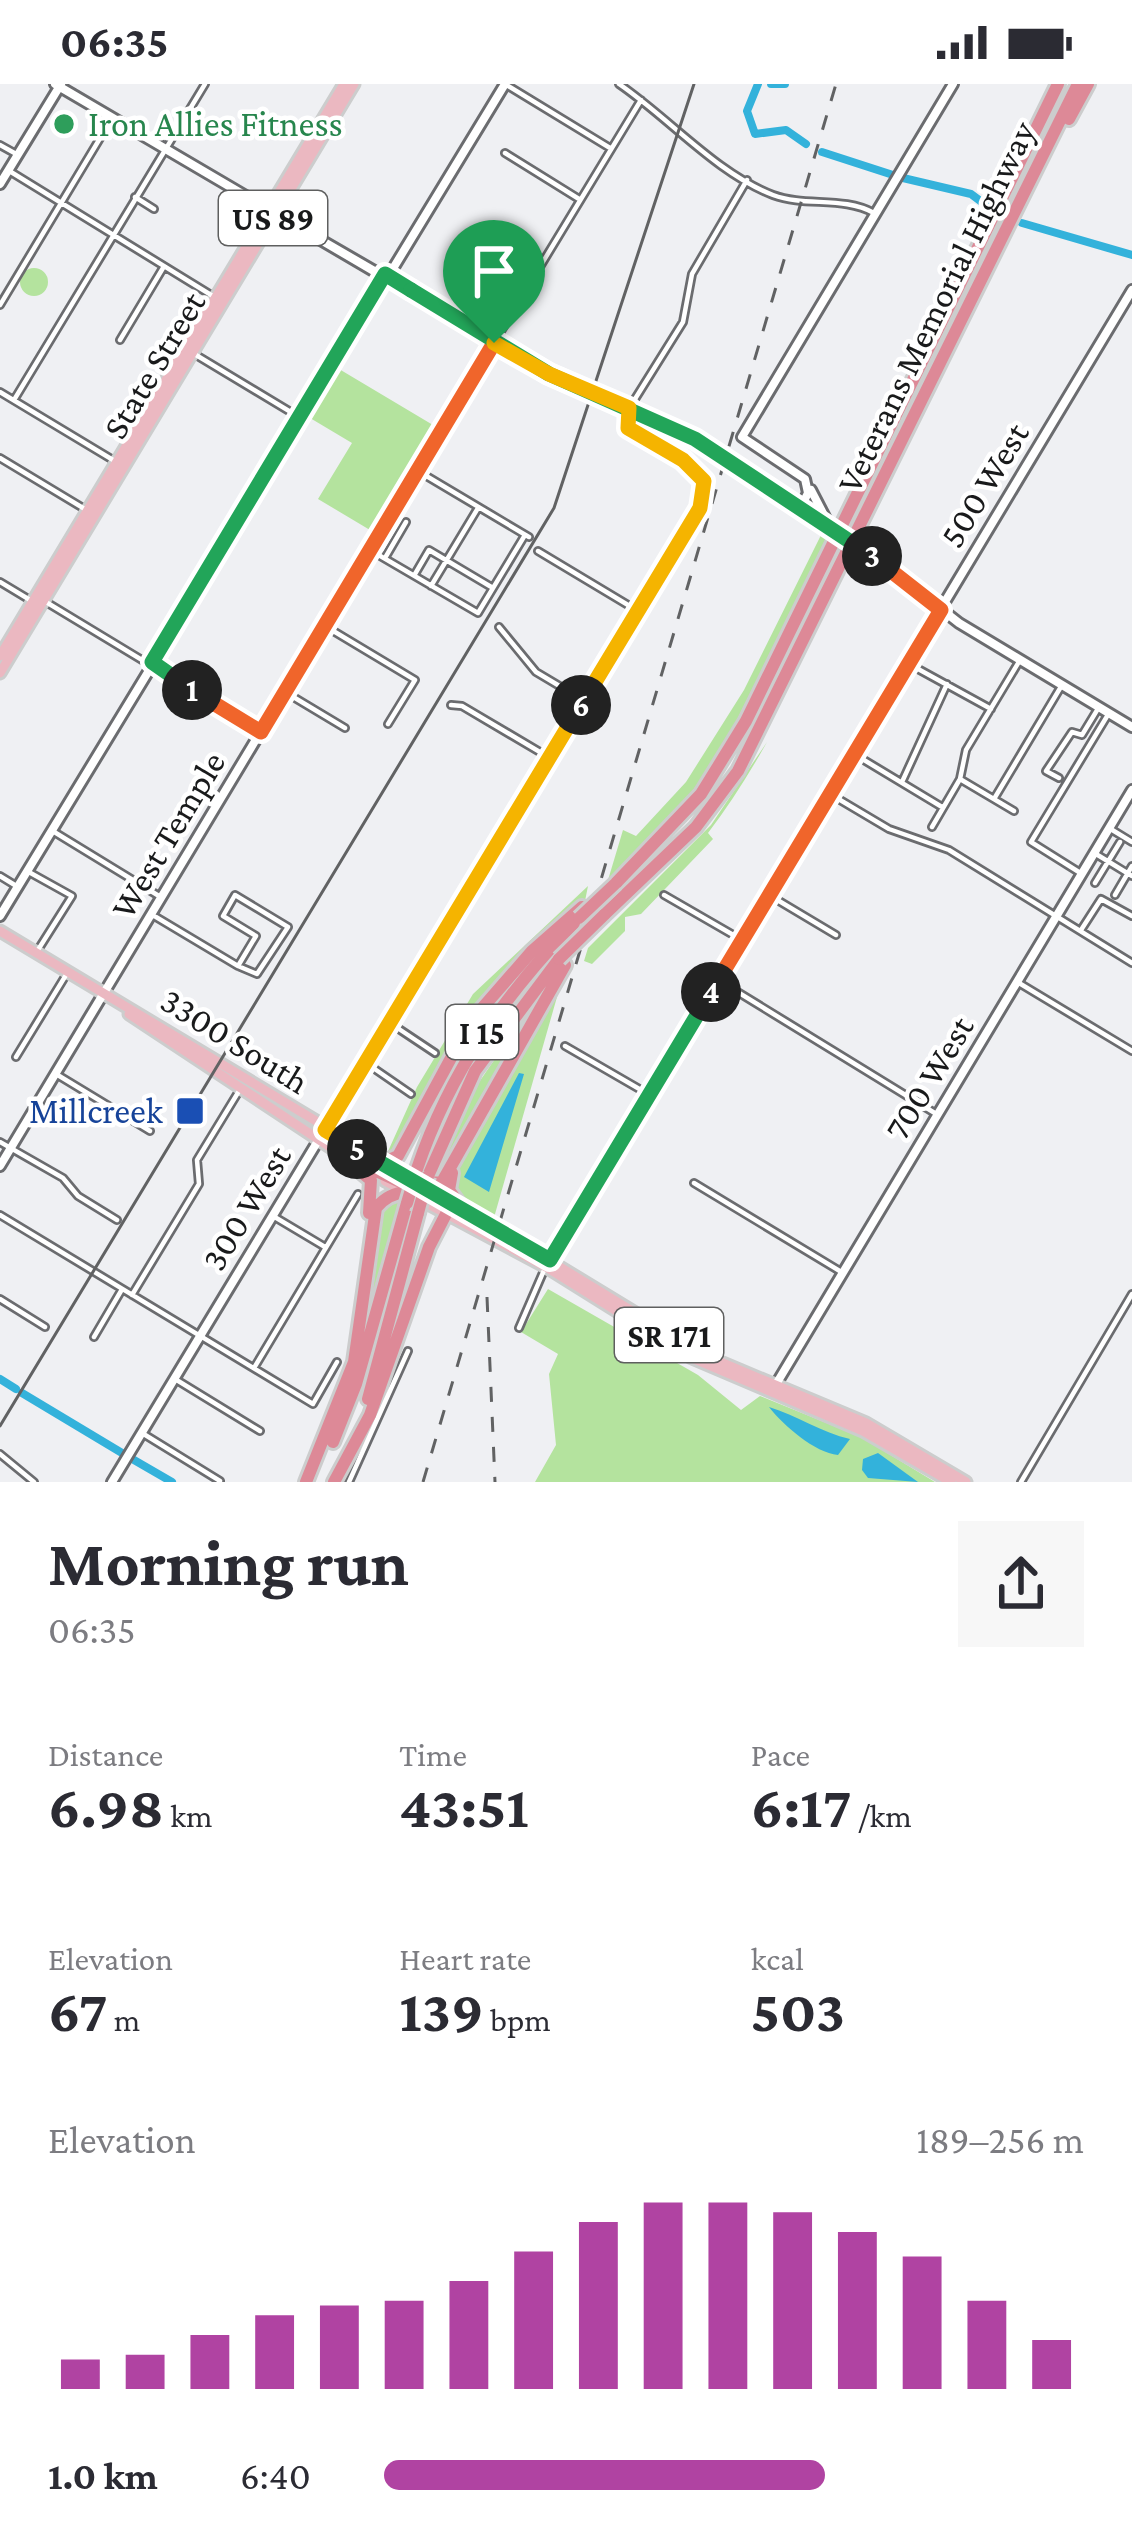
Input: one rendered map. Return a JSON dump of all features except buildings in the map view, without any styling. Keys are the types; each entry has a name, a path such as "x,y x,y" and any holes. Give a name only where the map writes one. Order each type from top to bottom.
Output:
{"highway":[{"name":"Veterans Memorial Highway","path":"309,1482 356,1384 444,1100 483,1030 580,912 630,870 700,794 746,721 1053,84"},
{"name":"Veterans Memorial Highway","path":"333,1482 370,1393 417,1190 476,1070 562,962 716,803 762,730 1078,84"},
{"path":"1012,220 1088,84"},
{"path":"333,1482 370,1415 444,1213 385,1165 398,1156 461,1034 496,990 580,912"},
{"path":"309,1482 353,1362 376,1208 383,1199 442,1181 562,962"},
{"path":"429,1247 430,1220 406,1151 434,1083"},
{"path":"340,1154 486,1222"},
{"path":"340,1154 373,1185 369,1246"},
{"path":"457,1160 449,1190 463,1208"}],"main road":[{"name":"State Street","path":"0,656 121,465 344,84"},
{"name":"State Street","path":"189,351 216,298 354,84"},
{"name":"State Street","path":"0,673 38,601"},
{"name":"3300 South","path":"0,932 260,1088 340,1154"},
{"name":"3300 South","path":"103,993 322,1135 385,1165"},
{"path":"242,1086 260,1088"},
{"name":"SR 171","path":"417,1190 463,1208 706,1356 863,1431 951,1482"},
{"name":"SR 171","path":"444,1213 548,1263"},
{"name":"SR 171","path":"774,1389 866,1423 966,1482"}],"street":[{"path":"14,400 205,84"},
{"path":"0,916 505,84 610,148"},
{"path":"619,84 747,180 782,197 851,203 875,214"},
{"path":"826,520 800,474 742,437 953,84"},
{"path":"0,184 58,85 549,374 713,450 826,520 941,610 1132,728"},
{"name":"West Temple","path":"0,1166 641,100"},
{"path":"0,305 112,118"},
{"path":"0,145 18,155"},
{"path":"505,153 579,199"},
{"path":"8,171 216,298"},
{"path":"629,408 683,322 692,274 747,180"},
{"path":"135,197 154,209"},
{"path":"119,340 164,267"},
{"name":"500 West","path":"519,1328 548,1263 1131,293"},
{"path":"189,351 299,417"},
{"path":"0,392 121,465"},
{"name":"300 West","path":"112,1482 700,508 705,490 690,466 630,430 629,408"},
{"path":"0,458 92,513"},
{"path":"370,550 478,614 527,536 418,471"},
{"path":"802,505 808,486"},
{"path":"431,586 478,507"},
{"path":"385,558 406,522"},
{"path":"414,575 428,550 493,589"},
{"path":"538,551 638,611"},
{"path":"0,582 261,732"},
{"path":"324,626 415,680 388,724"},
{"path":"499,626 536,672 584,701"},
{"path":"932,827 960,779 966,750 1020,660"},
{"path":"909,664 991,709"},
{"path":"902,782 947,684"},
{"path":"994,799 1062,685"},
{"path":"285,692 346,728"},
{"path":"451,705 462,706 550,758"},
{"path":"1059,778 1046,771 1072,732 1082,736 1099,707"},
{"path":"1082,874 1031,842 1108,713"},
{"path":"854,754 943,807"},
{"path":"960,779 1014,811"},
{"name":"700 West","path":"774,1389 1132,790"},
{"path":"830,794 889,829 944,847 1132,962"},
{"path":"1109,828 1132,842"},
{"path":"51,830 162,897"},
{"path":"1095,883 1120,842"},
{"path":"1094,854 1130,872 1115,895"},
{"path":"27,871 72,896 36,953"},
{"path":"0,876 17,886"},
{"path":"152,914 238,966 257,974 288,927 235,895 223,916 256,936 238,966"},
{"path":"664,895 742,940"},
{"path":"770,896 836,935"},
{"path":"1081,930 1101,899 1132,916"},
{"path":"16,1057 68,972"},
{"path":"718,980 938,1115"},
{"path":"1018,982 1132,1051"},
{"path":"390,1023 435,1053"},
{"path":"565,1046 649,1095"},
{"path":"366,1063 411,1094"},
{"path":"56,1074 150,1131"},
{"path":"132,1295 199,1184 197,1160 242,1086"},
{"path":"0,1142 64,1178 81,1198 117,1220"},
{"path":"694,1184 843,1274"},
{"path":"254,1368 358,1194"},
{"path":"0,1215 313,1404 337,1363"},
{"path":"273,1216 326,1247"},
{"path":"94,1337 122,1289"},
{"path":"1021,1482 1132,1294"},
{"path":"0,1299 45,1327"},
{"path":"349,1482 408,1351"},
{"path":"175,1379 260,1431"},
{"path":"142,1433 220,1481"},
{"path":"0,1454 34,1482"}],"green space":[{"path":"34,268 44,272 48,282 44,292 34,296 24,292 20,282 24,272"},
{"path":"334,366 438,428 375,533 318,499 352,443 305,415"},
{"path":"824,529 826,536 830,534 718,758 669,821 608,880 623,830 636,836 686,782 744,690"},
{"path":"767,742 708,833 713,839 641,914 625,917 625,931 592,964 584,961 588,948 711,825"},
{"path":"588,886 585,901 477,1003 403,1135 385,1158 417,1087 473,994"},
{"path":"563,976 493,1221 455,1194 452,1181"},
{"path":"542,990 448,1169 434,1183 475,1088"},
{"path":"400,1196 366,1327 379,1210"},
{"path":"548,1289 698,1375 741,1410 760,1396 861,1437 935,1482 535,1482 556,1445 549,1374 558,1354 521,1332"}],"water":[{"path":"519,1073 524,1074 489,1192 464,1177"},
{"path":"769,1407 850,1439 838,1455 829,1453 800,1437"},
{"path":"878,1453 918,1482 868,1478 862,1470 863,1459"}],"waterway":[{"path":"758,84 747,111 755,134 786,130 806,144"},
{"path":"771,84 785,84"},
{"path":"822,152 893,175"},
{"path":"903,178 971,194 987,206"},
{"path":"1022,223 1132,255"},
{"path":"634,427 707,474"},
{"path":"0,1379 16,1389"},
{"path":"22,1393 122,1453"},
{"path":"134,1460 172,1482"}],"tram line":[{"path":"0,1426 554,508 694,84"}],"railway":[{"path":"423,1482 836,84"},
{"path":"487,1297 495,1482"}],"place":[{"name":"Iron Allies Fitness","path":"64,124"},
{"name":"Millcreek","path":"190,1111"}],"route":[{"path":"494,343 261,732 150,665 385,274 549,374 647,415 788,495 941,610 550,1260 325,1130 705,494 697,472 628,428 629,408 549,374 494,343"}]}
